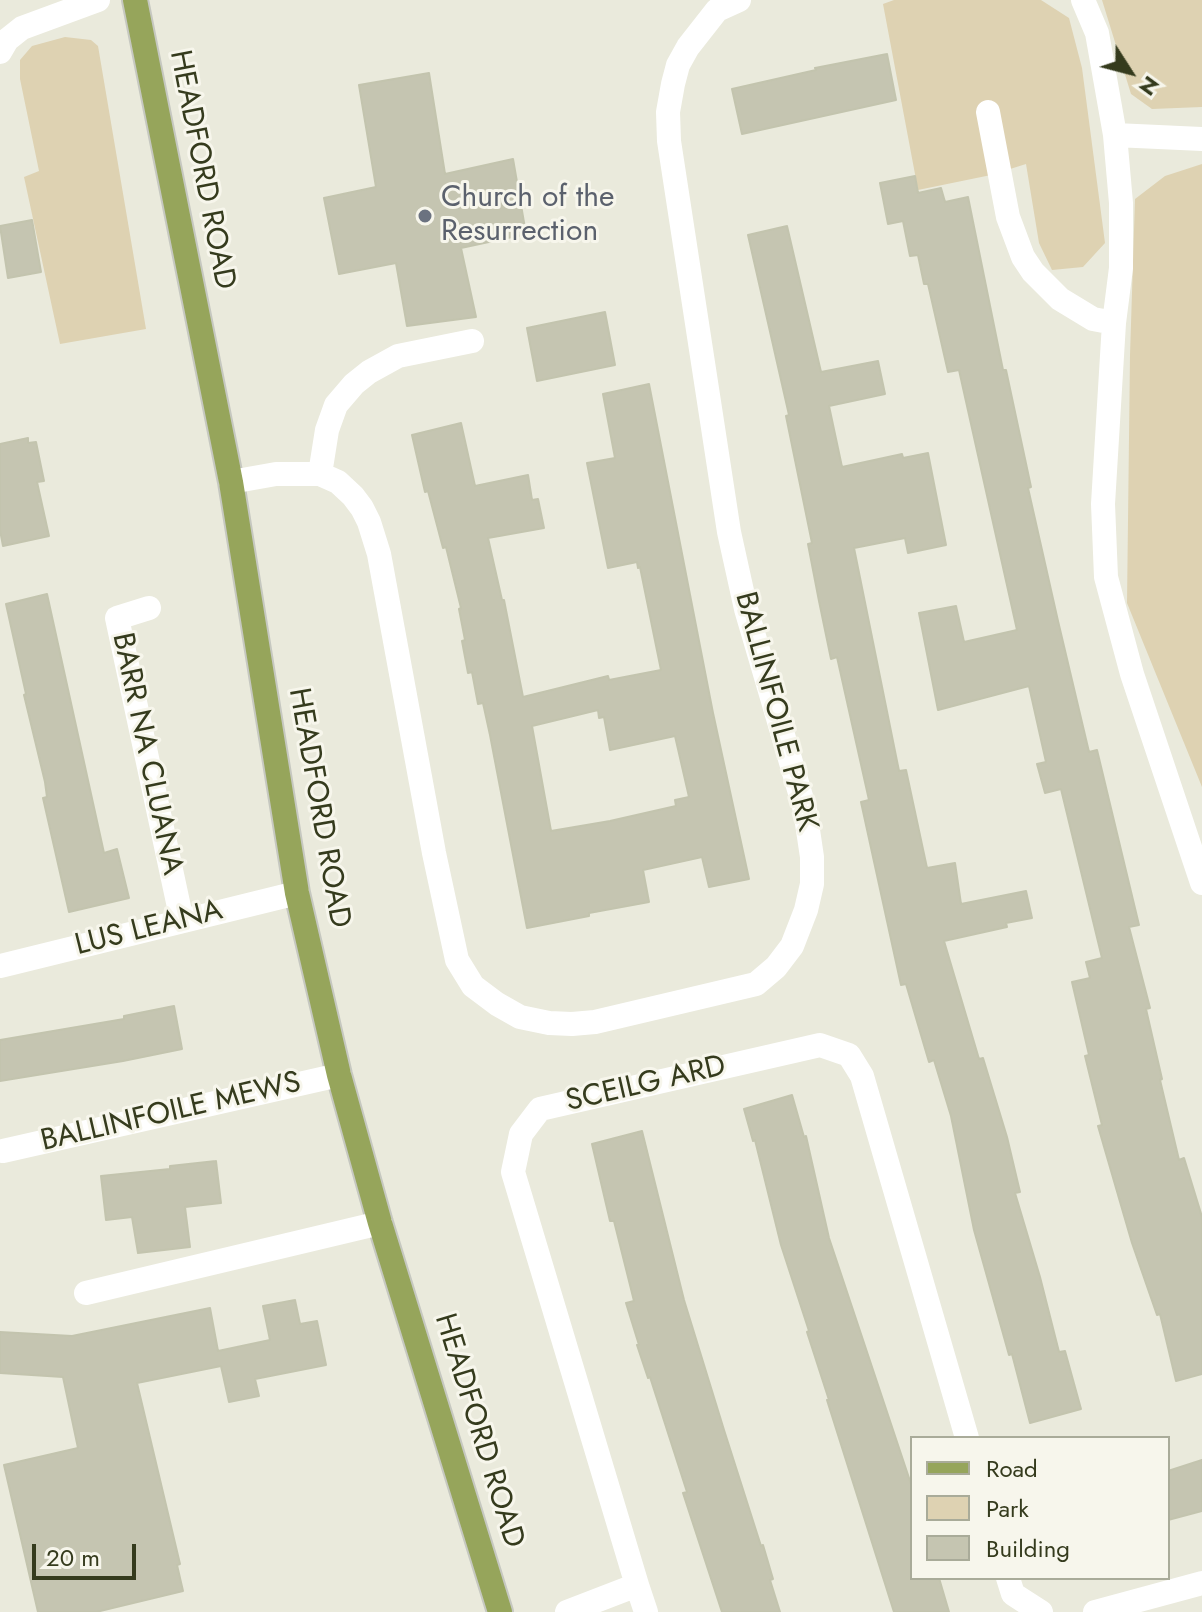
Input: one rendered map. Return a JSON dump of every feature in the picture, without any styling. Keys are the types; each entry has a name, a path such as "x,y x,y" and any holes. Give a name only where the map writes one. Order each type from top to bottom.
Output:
{"main road":[{"name":"HEADFORD ROAD","path":"135,0 231,482 297,893 339,1075 380,1223 500,1612"}],"street":[{"path":"0,52 7,40 22,28 98,0"},
{"name":"BALLINFOILE PARK","path":"320,474 338,482 362,508 379,554 457,960 473,986 520,1017 572,1024 595,1022 756,984 776,967 792,946 806,910 812,884 812,857 805,810 746,609 729,532 669,141 668,112 678,65 717,10 739,0"},
{"path":"1083,0 1097,33 1115,135 1121,203 1121,268 1114,323 1103,504 1106,577 1132,674 1202,883"},
{"path":"988,112 1008,217 1023,257 1033,272 1060,299 1093,319 1114,323"},
{"path":"1115,135 1202,139"},
{"path":"231,482 276,474 320,474 327,430 336,405 354,384 398,356 472,341"},
{"name":"BARR NA CLUANA","path":"149,608 117,618 182,921"},
{"name":"LUS LEANA","path":"0,966 297,893"},
{"name":"SCEILG ARD","path":"646,1612 513,1172 521,1134 540,1109 820,1045 849,1055 862,1076 966,1436"},
{"name":"BALLINFOILE MEWS","path":"3,1151 339,1075"},
{"path":"86,1293 380,1223"},
{"path":"1009,1580 1013,1594 1041,1612"},
{"path":"1095,1612 1202,1583"},
{"path":"567,1612 637,1585"}],"green space":[{"path":"894,0 1041,0 1069,18 1082,68 1105,243 1083,267 1052,270 1039,243 1026,164 991,175 918,190 883,4"},
{"path":"1102,0 1202,0 1202,107 1152,109 1131,94"},
{"path":"65,37 91,40 98,46 146,329 60,344 24,177 39,171 20,79 20,60 32,46"},
{"path":"1202,164 1202,787 1127,603 1135,199 1165,176"}],"building":[{"path":"887,54 896,100 742,134 732,89"},
{"name":"Church of the Resurrection","path":"429,73 445,174 513,159 526,234 461,248 476,317 407,326 396,263 339,274 324,198 376,187 359,85"},
{"path":"915,176 918,193 941,188 945,202 968,197 1058,621 1089,752 1097,750 1139,925 1129,927 1150,1008 1146,1009 1160,1080 1179,1160 1184,1158 1202,1217 1202,1374 1176,1381 1160,1314 1157,1315 1132,1243 1098,1126 1102,1125 1085,1056 1089,1055 1072,982 1090,978 1086,962 1102,958 1061,789 1045,793 1037,764 1046,762 1029,686 938,710 919,613 956,606 964,642 1017,630 959,370 948,372 928,284 924,284 918,255 910,256 903,221 888,224 880,183"},
{"path":"32,220 41,272 8,278 0,226"},
{"path":"787,226 821,372 878,361 885,394 829,406 842,467 902,454 903,458 928,453 946,545 908,553 905,538 854,548 899,771 906,770 927,868 955,863 961,904 1026,891 1032,918 944,941 979,1059 983,1058 1007,1137 1020,1192 1015,1193 1059,1352 1065,1351 1081,1409 1030,1423 974,1230 951,1116 934,1060 929,1062 906,984 901,985 861,802 869,800 837,657 831,659 819,601 808,544 812,543 786,416 789,415 748,235"},
{"path":"605,312 615,365 537,381 527,328"},
{"path":"649,384 713,713 749,879 709,887 702,857 643,870 649,902 527,928 483,703 478,704 472,672 468,673 462,641 465,640 461,608 446,547 443,548 428,491 425,492 412,435 461,423 475,486 528,475 532,500 538,499 544,528 488,538 523,697 608,676 609,680 661,670 640,567 637,562 608,568 587,463 615,458 603,394","holes":["598,710 599,718 604,717 610,750 675,736 689,797 675,800 676,806 551,831 532,726"]},
{"path":"28,438 28,443 36,442 44,481 37,482 49,536 3,546 0,530 0,444"},
{"path":"47,594 104,853 117,849 129,898 69,912 43,798 47,797 45,782 6,604"},
{"path":"174,1006 182,1049 0,1081 0,1040 124,1019 124,1016"},
{"path":"792,1095 806,1136 829,1238 910,1481 910,1580 940,1580 949,1612 894,1612 827,1400 744,1109"},
{"path":"642,1131 684,1300 763,1545 780,1612 722,1612 683,1493 687,1492 637,1345 626,1303 634,1301 614,1221 610,1221 592,1144"},
{"path":"216,1161 221,1203 185,1207 190,1247 138,1253 132,1217 106,1220 101,1176"},
{"path":"295,1300 300,1324 317,1321 326,1365 255,1379 259,1396 229,1402 221,1366 137,1383 180,1564 177,1565 183,1591 96,1612 38,1612 4,1465 78,1448 63,1377 0,1373 0,1332 72,1336 210,1308 218,1351 270,1340 263,1306"},
{"path":"1202,1460 1202,1511 1170,1519 1170,1470"}],"place":[{"name":"Church of the Resurrection","path":"425,216"}]}
